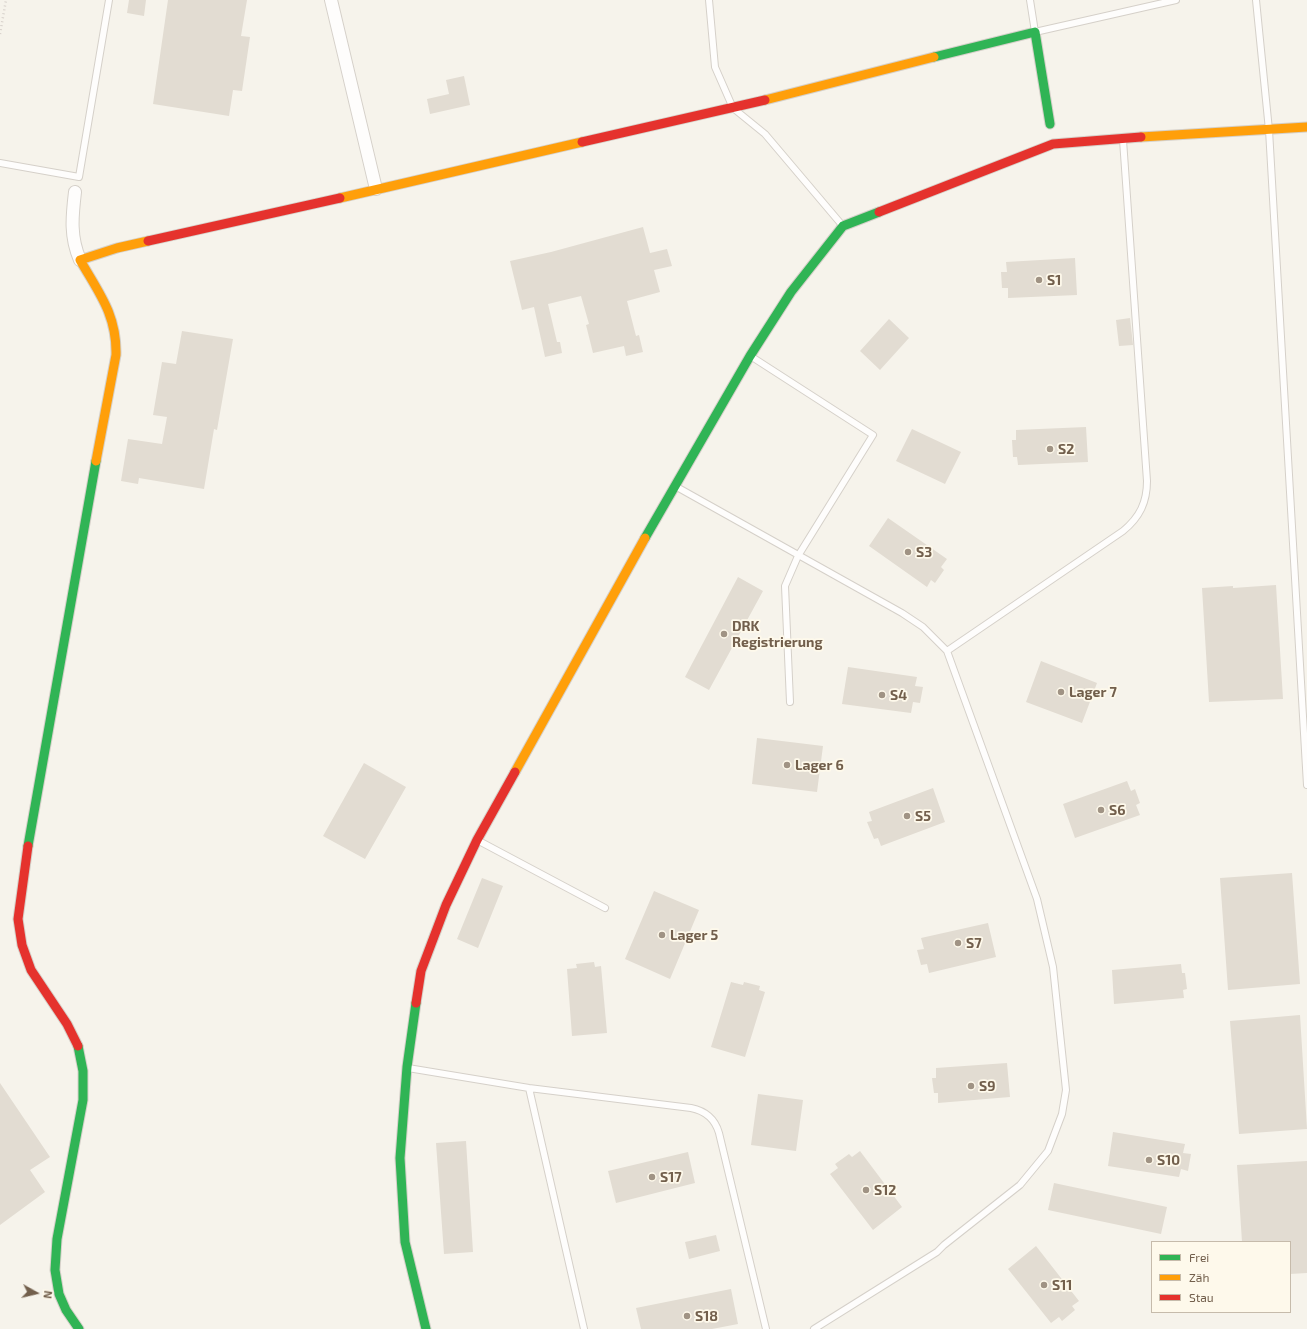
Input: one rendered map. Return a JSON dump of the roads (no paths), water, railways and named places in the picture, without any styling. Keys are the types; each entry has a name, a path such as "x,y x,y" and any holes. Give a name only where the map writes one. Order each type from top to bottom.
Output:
{"street":[{"path":"331,0 376,189"},
{"path":"80,260 117,248 159,240 733,108 1035,32 1051,134"},
{"path":"426,1329 405,1242 400,1158 407,1067 421,972 446,905 477,840 674,486 750,356 791,292 843,226 1051,134 1123,138 1307,128"},
{"path":"75,192 72,226 74,247 96,289 104,298 116,333 116,354 66,624 28,843 18,920 24,952 31,970 63,1018 77,1043 85,1082 57,1239 55,1270 59,1294 66,1310 79,1329"}],"lane":[{"path":"75,192 79,177 109,0"},
{"path":"709,0 715,67 733,108 765,134 843,226"},
{"path":"1030,0 1035,32 1176,0"},
{"path":"1256,0 1268,130 1307,785"},
{"path":"947,651 1123,531 1136,520 1144,505 1147,481 1123,138"},
{"path":"0,163 79,177"},
{"path":"750,356 873,435 798,556 785,586 790,702"},
{"path":"674,486 902,613 923,627 947,651 1037,899 1053,966 1066,1090 1062,1114 1048,1151 1020,1185 937,1252 814,1329"},
{"path":"477,840 605,908"},
{"path":"407,1067 529,1088 691,1108 709,1116 714,1121 719,1133 766,1329"},
{"path":"529,1088 584,1329"}],"place":[{"name":"S1","path":"1039,280"},
{"name":"S2","path":"1050,449"},
{"name":"S3","path":"908,552"},
{"name":"DRK Registrierung","path":"724,634"},
{"name":"Lager 7","path":"1061,692"},
{"name":"S4","path":"882,695"},
{"name":"Lager 6","path":"787,765"},
{"name":"S6","path":"1101,810"},
{"name":"S5","path":"907,816"},
{"name":"Lager 5","path":"662,935"},
{"name":"S7","path":"958,943"},
{"name":"S9","path":"971,1086"},
{"name":"S10","path":"1149,1160"},
{"name":"S17","path":"652,1177"},
{"name":"S12","path":"866,1190"},
{"name":"S11","path":"1044,1285"},
{"name":"S18","path":"687,1316"}]}
